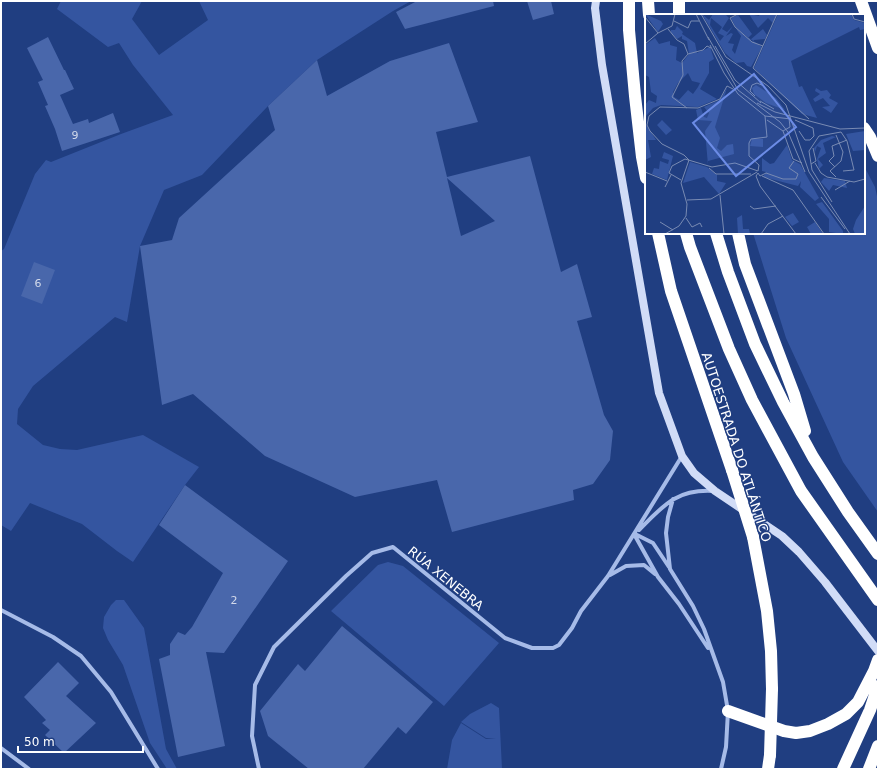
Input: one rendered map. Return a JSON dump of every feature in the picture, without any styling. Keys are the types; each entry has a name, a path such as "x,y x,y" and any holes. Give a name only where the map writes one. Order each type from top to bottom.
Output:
{"highway":[{"path":"629,1 629,30 635,96 645,173"},
{"path":"648,1 649,14"},
{"path":"679,1 679,14"},
{"path":"861,1 878,48"},
{"path":"865,130 878,156"},
{"name":"AUTOESTRADA DO ATLÁNTICO","path":"658,234 671,291 732,470 753,537 767,611 771,651 772,689 770,755 768,769"},
{"path":"686,234 729,349 752,400 801,491 878,600"},
{"path":"716,234 728,272 755,344 784,402 813,457 848,512 878,554"},
{"path":"738,234 745,264 794,394 813,457"},
{"path":"728,711 784,731 796,733 810,731 828,724 846,714 858,702 878,660"},
{"path":"843,769 870,710 878,686"},
{"path":"868,769 878,746"}],"main road":[{"path":"596,1 595,8 602,65 659,392 682,456 694,473 715,491 782,536 799,552 825,582 878,651"}],"street":[{"name":"RÚA XENEBRA","path":"259,769 252,736 255,685 274,647 346,576 372,553 393,547 505,638 532,648 553,648 558,645 572,628 581,611 608,576 682,456"},
{"name":"RÚA XENEBRA","path":"634,534 660,508 673,499 690,492 715,491"},
{"path":"670,569 666,533 668,517 673,499"},
{"path":"634,534 653,544 693,606 704,629 723,682 728,711 726,747 721,769"},
{"path":"634,534 658,576 713,654"},
{"path":"608,576 626,566 644,565 658,576"},
{"path":"1,610 53,637 81,656 111,692 158,769"},
{"path":"1,748 29,769"}],"shaded area":[{"path":"61,1 142,1 132,19 159,55 208,20 199,1 411,1 317,60 268,106 202,175 164,190 140,246 127,322 115,317 33,386 18,409 17,424 43,445 60,449 77,450 143,435 199,467 185,485 133,562 82,524 30,503 11,531 1,525 1,251 4,249 35,174 46,160 51,162 173,115 133,65 119,43 108,47 57,9"},
{"path":"865,168 875,187 878,201 878,512 843,462 786,338 753,234 865,234"},
{"path":"388,562 403,566 499,643 444,706 331,611 378,565"},
{"path":"116,600 124,600 144,628 166,749 177,769 167,769 150,743 123,665 108,640 103,628 104,617 111,605"},
{"path":"491,703 499,708 502,769 447,769 452,740 461,723 486,739 496,739 486,738 461,722 470,714"}],"building":[{"path":"417,1 493,1 494,6 405,29 396,12"},
{"path":"527,1 551,1 554,14 533,20"},
{"path":"48,37 74,89 60,95 73,124 88,119 89,123 113,113 120,132 62,151 55,129 45,106 48,105 38,82 43,80 27,48"},
{"path":"449,43 478,122 436,132 447,177 530,156 561,272 577,264 592,317 577,321 604,415 613,431 610,460 593,484 573,490 574,500 452,532 437,480 355,497 265,456 193,394 162,405 140,246 172,240 179,218 275,130 268,106 317,60 327,96 390,61","holes":["447,178 495,221 461,236"]},
{"path":"34,262 55,270 42,304 21,296"},
{"path":"185,485 288,561 224,653 206,652 225,746 178,757 159,659 170,655 170,644 178,632 185,635 192,627 223,573 159,525"},
{"path":"342,626 433,702 406,734 398,727 363,769 309,769 268,736 260,711 298,664 305,671"},
{"path":"58,662 79,683 66,696 96,723 64,753 45,735 50,730 42,723 46,720 24,697"}]}
